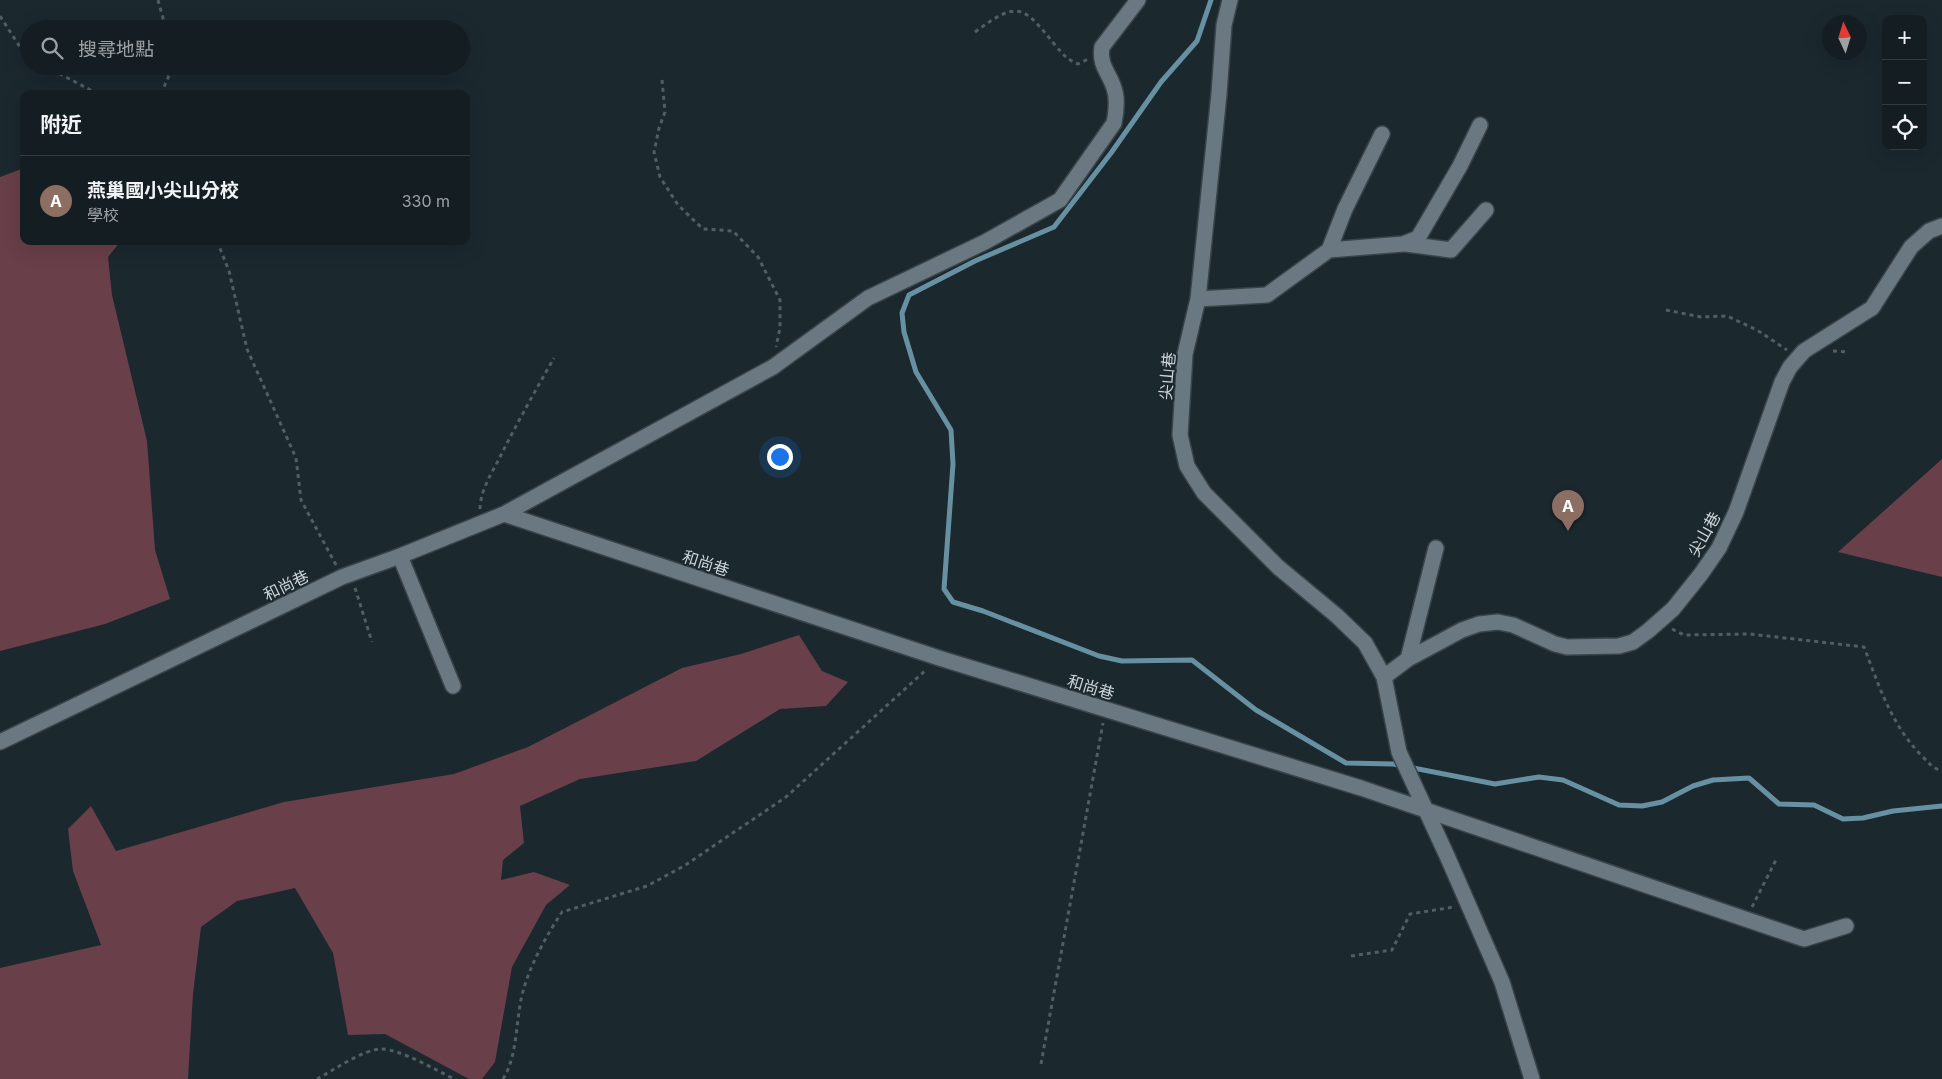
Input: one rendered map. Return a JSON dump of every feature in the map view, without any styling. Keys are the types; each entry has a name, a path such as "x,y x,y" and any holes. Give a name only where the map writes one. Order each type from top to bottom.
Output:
{"street":[{"path":"504,514 773,367 868,298 985,242 1060,200 1114,123 1116,112 1115,88 1106,73 1101,55 1102,47 1138,0"},
{"name":"尖山巷","path":"1230,0 1224,25 1219,94 1198,299 1185,354 1180,436 1188,466 1204,493 1278,567 1337,616 1365,643 1384,677 1401,756 1502,982 1532,1079"},
{"path":"1403,244 1418,238 1460,166 1480,126"},
{"path":"1329,250 1344,209 1382,134"},
{"path":"1198,299 1268,295 1329,250 1403,244 1451,250 1486,210"},
{"name":"尖山巷","path":"1384,677 1408,658 1462,630 1479,624 1498,622 1513,625 1555,644 1567,647 1618,646 1633,642 1658,622 1673,609 1719,548 1736,512 1782,382 1790,367 1804,351 1819,340 1872,308 1911,247 1929,231 1942,226"},
{"name":"和尚巷","path":"0,742 346,576 504,514 939,658 1361,788 1804,939 1846,926"},
{"path":"1408,658 1436,548"},
{"path":"400,556 454,686"}],"path":[{"path":"158,0 164,20"},
{"path":"975,32 1006,12 1015,10 1029,16 1067,60 1078,64 1101,55"},
{"path":"0,16 20,47"},
{"path":"62,75 90,90"},
{"path":"162,90 169,75"},
{"path":"662,80 665,112 654,152 660,178 678,205 703,229 733,231 758,257 780,300 780,328 773,367"},
{"path":"218,245 228,271 246,349 296,458 301,500 346,576 372,642"},
{"path":"1666,310 1701,317 1727,316 1757,330 1798,358"},
{"path":"480,523 480,501 490,478 554,358"},
{"path":"1658,622 1684,635 1750,634 1864,647 1887,708 1910,744 1934,769 1942,771"},
{"path":"503,1079 513,1050 524,988 548,933 562,912 647,886 692,860 786,797 869,724 939,658"},
{"path":"1041,1064 1105,710"},
{"path":"1746,919 1777,858"},
{"path":"1350,956 1392,950 1410,914 1468,905"},
{"path":"317,1079 363,1054 382,1049 404,1054 454,1079"}],"shaded area":[{"path":"20,170 20,245 118,245 108,257 112,295 147,441 155,550 170,599 105,624 0,651 0,177"},
{"path":"1942,459 1942,577 1838,552"},
{"path":"799,635 822,671 848,682 826,706 780,709 696,761 580,779 520,806 524,843 503,860 501,880 534,872 570,885 546,905 512,967 495,1062 482,1079 469,1079 385,1034 348,1035 333,953 295,888 237,901 201,927 193,994 188,1079 0,1079 0,968 101,945 73,871 68,829 91,806 116,851 284,802 454,774 528,747 682,668 741,654"}],"waterway":[{"path":"1211,0 1197,41 1161,82 1111,153 1054,227 975,261 909,295 902,313 904,332 916,372 951,430 953,464 944,589 953,602 983,611 1099,656 1122,661 1192,660 1256,710 1346,763 1393,764 1495,784 1539,777 1563,780 1619,805 1642,806 1662,802 1693,786 1713,780 1749,778 1779,804 1814,805 1843,819 1863,818 1893,811 1942,806"}],"place":[{"name":"燕巢國小尖山分校","path":"1568,531"}]}
